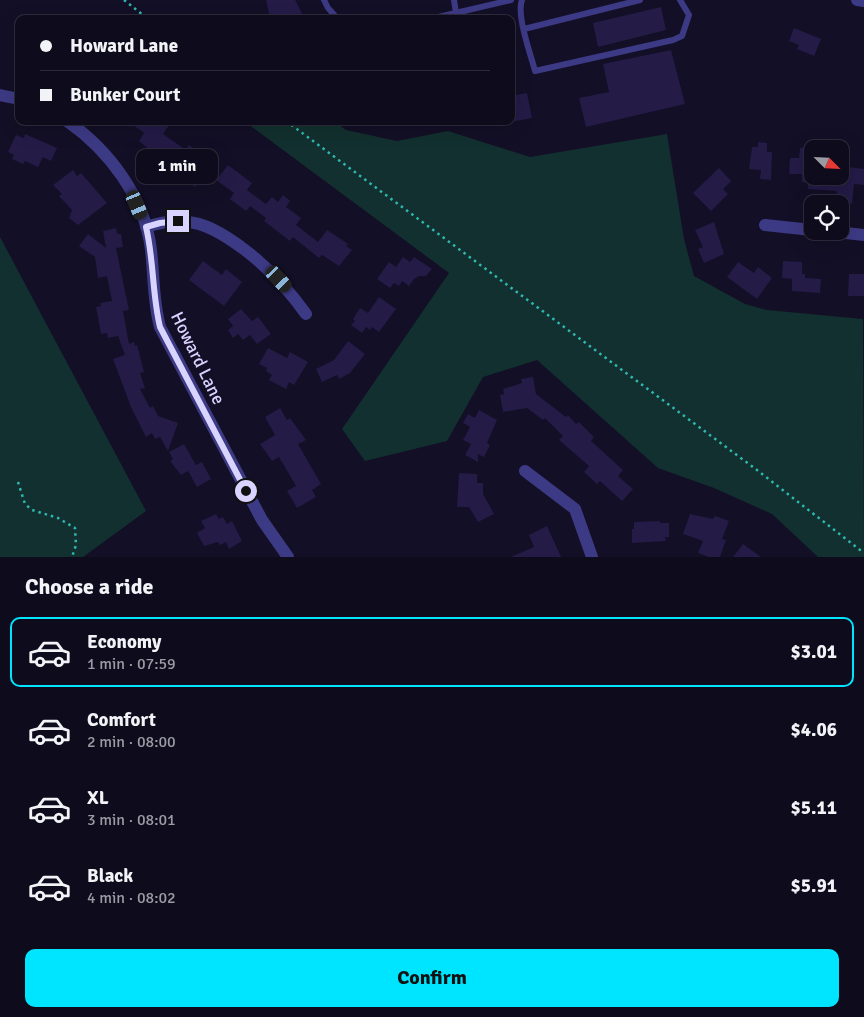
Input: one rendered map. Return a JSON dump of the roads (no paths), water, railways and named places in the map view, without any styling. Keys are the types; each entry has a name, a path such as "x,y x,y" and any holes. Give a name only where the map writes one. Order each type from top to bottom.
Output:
{"street":[{"path":"857,0 864,2"},
{"path":"0,95 15,98"},
{"name":"Howard Lane","path":"72,125 92,141 114,164 131,190 146,227 151,248 154,303 160,327 262,520 288,557"},
{"path":"146,227 178,221 212,227 269,269 289,290 306,314"},
{"path":"765,226 804,229"},
{"path":"849,233 864,234"},
{"path":"524,471 575,509 592,557"}],"lane":[{"path":"324,0 334,15"},
{"path":"454,0 456,13"},
{"path":"447,15 510,0"},
{"path":"522,0 520,4 524,29 535,71 673,40 682,36 689,15 680,0"},
{"path":"524,29 640,0"}]}
